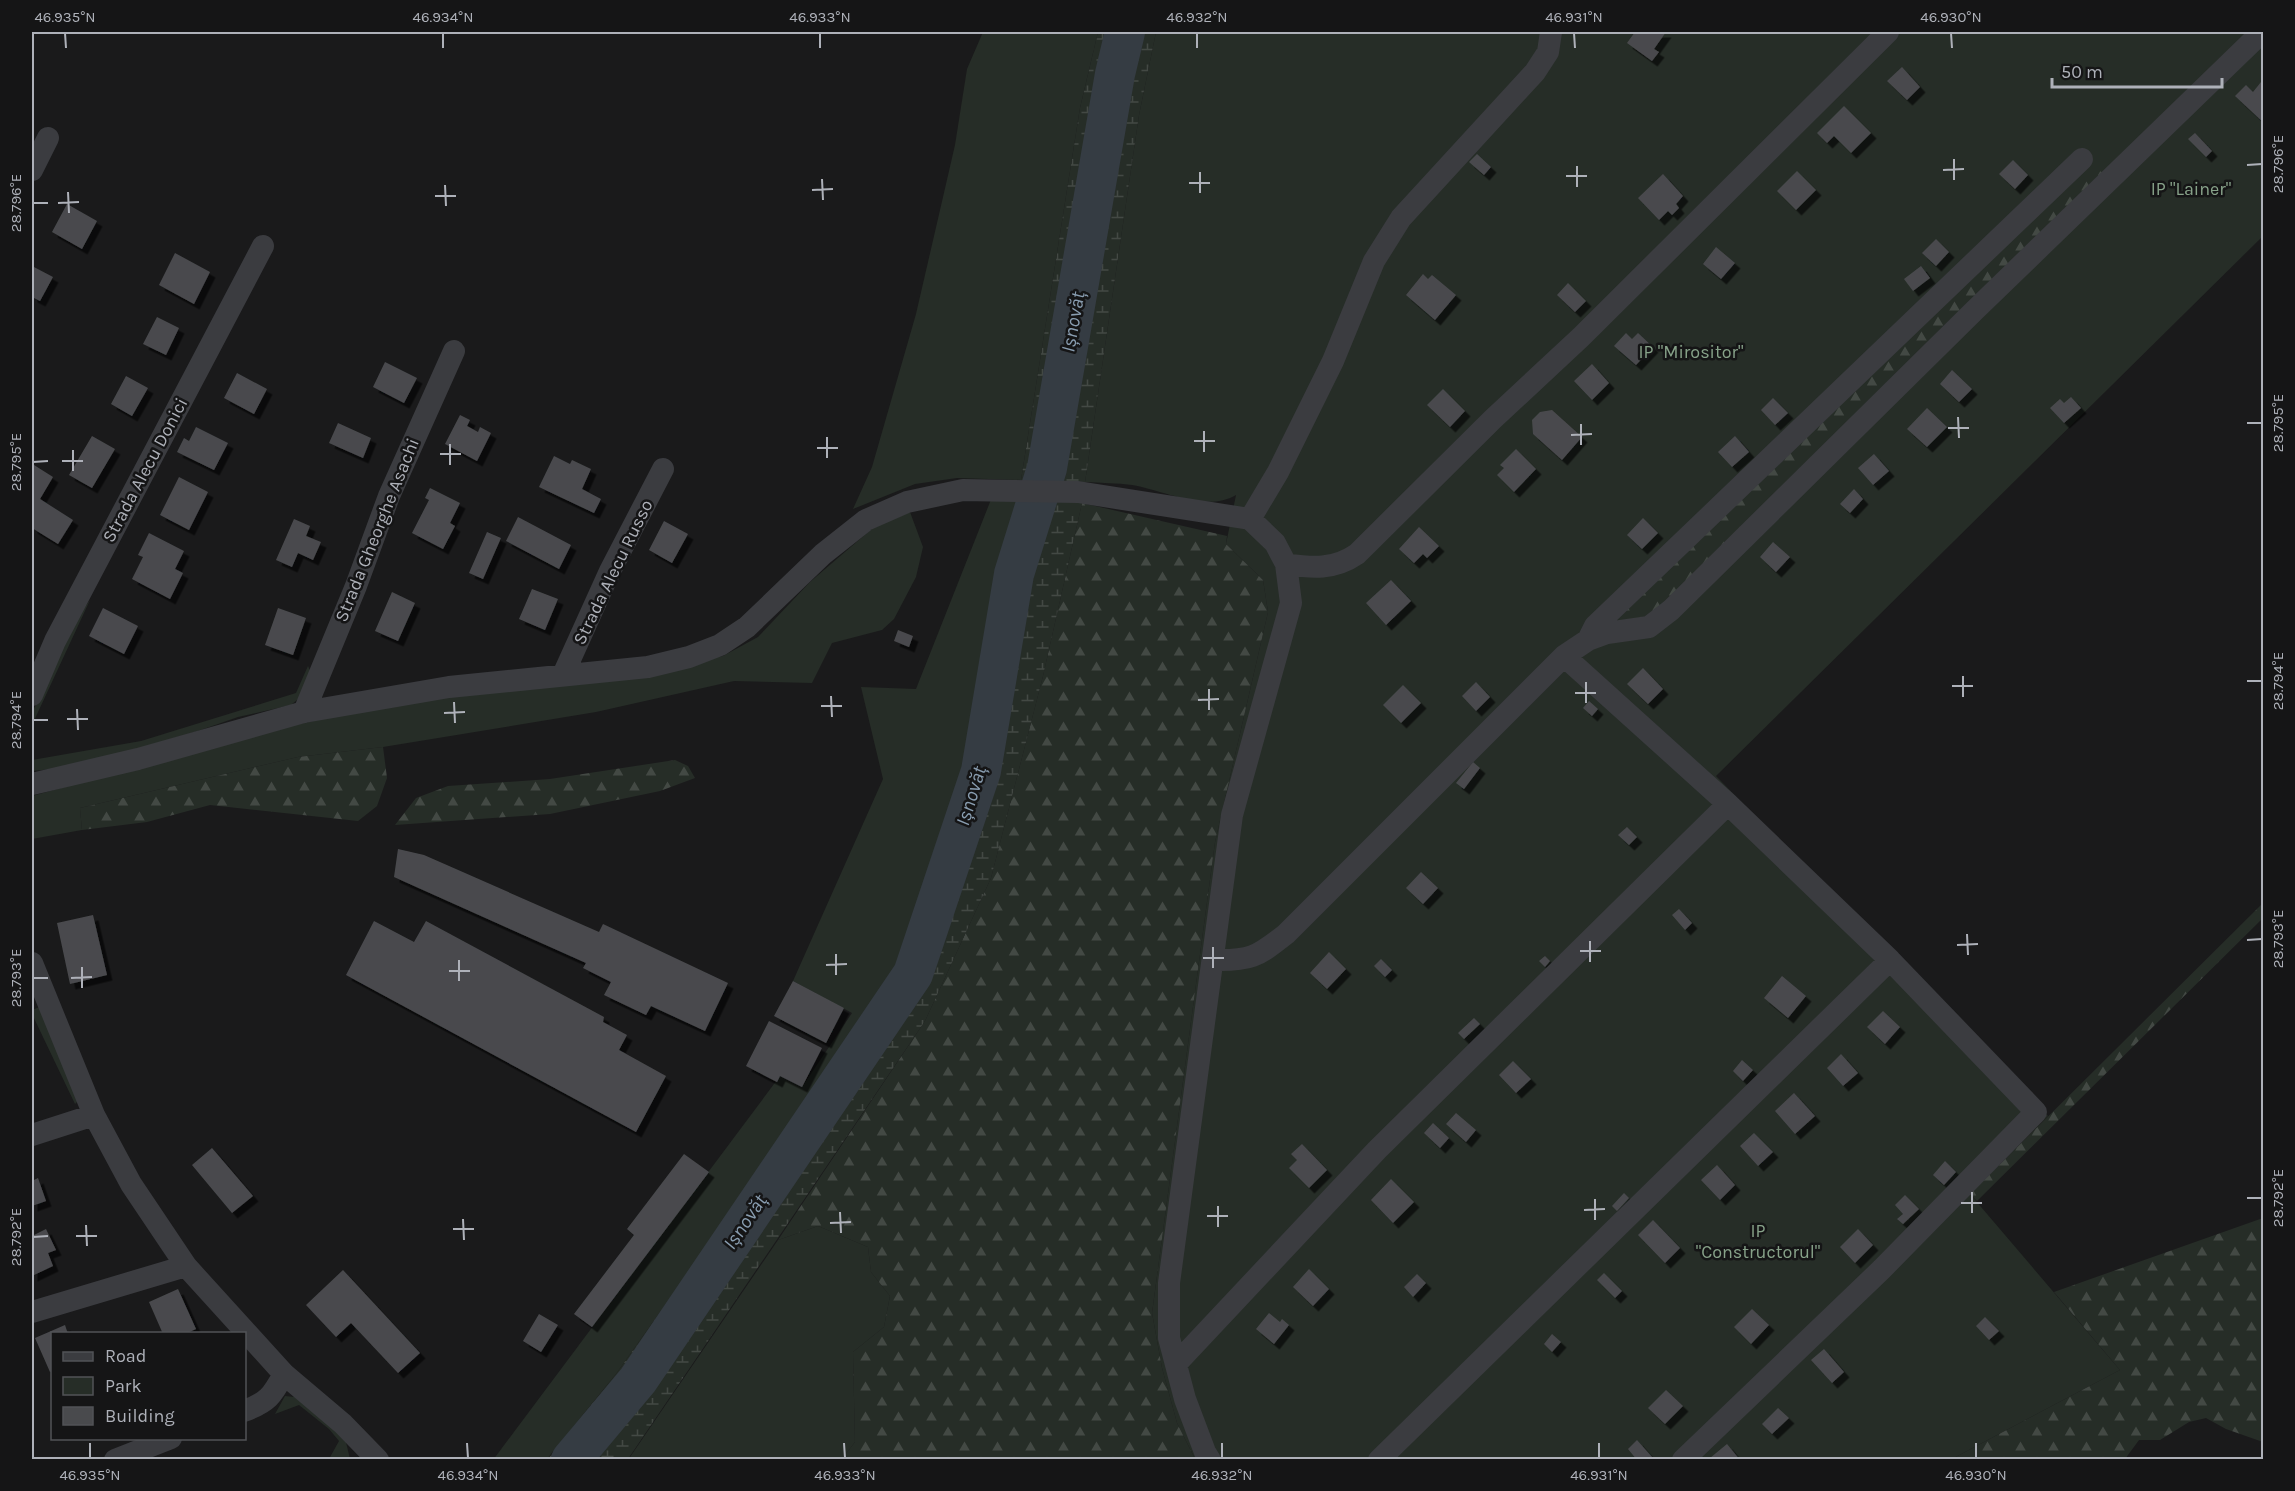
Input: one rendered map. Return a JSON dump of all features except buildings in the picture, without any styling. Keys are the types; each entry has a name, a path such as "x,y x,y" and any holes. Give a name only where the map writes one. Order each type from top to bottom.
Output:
{"street":[{"path":"1250,519 1278,472 1333,361 1374,261 1401,218 1535,72 1548,52 1551,32"},
{"path":"1286,564 1332,567 1357,554 1493,419 1581,337 1888,32"},
{"path":"1213,960 1233,960 1260,954 1286,934 1564,656 1587,640 1607,633 1649,627 1671,610 1982,303 2262,32"},
{"path":"32,170 48,138"},
{"path":"1587,640 1595,626 2082,159"},
{"name":"Strada Alecu Donici","path":"32,695 55,641 263,246"},
{"name":"Strada Gheorghe Asachi","path":"304,712 356,586 388,496 454,351"},
{"name":"Strada Alecu Russo","path":"563,675 610,571 663,469"},
{"path":"32,784 138,759 304,712 449,687 648,667 689,657 720,645 747,627 823,555 866,520 906,502 963,490 1078,492 1250,519 1275,543 1286,564 1291,603 1232,815 1169,1283 1169,1338 1185,1398 1204,1452 1210,1460"},
{"path":"1564,656 1728,804 1890,960 2036,1112 1882,1269 1683,1460"},
{"path":"1176,1364 1377,1150 1728,804"},
{"path":"1378,1460 1890,960"},
{"path":"32,963 94,1115 131,1184 186,1266 246,1332"},
{"path":"32,1135 94,1115"},
{"path":"32,1312 186,1266"},
{"path":"246,1332 284,1374 343,1424 378,1460"},
{"path":"246,1410 263,1404 273,1395 284,1374"},
{"path":"115,1460 166,1440"}],"green space":[{"path":"983,32 1098,32 1080,108 1021,480 957,478 915,484 853,509 872,467 916,314 955,145 967,69"},
{"path":"1098,32 1156,32 1139,115 1085,482 1021,480 1080,108"},
{"name":"IP \"Mirositor\"","path":"1156,32 2263,32 2263,236 1716,776 2048,1116 1970,1194 2120,1370 1952,1459 1195,1459 1177,1423 1162,1368 1152,1313 1215,842 1268,612 1263,580 1226,544 1236,495 1224,500 1198,501 1132,485 1085,482 1139,115"},
{"path":"2089,164 2103,173 1646,620 1599,630"},
{"path":"992,497 1018,498 1000,579 969,773 901,967 801,1114 616,1374 547,1459 493,1460 780,1076 802,1087 852,1013 793,981 883,779 861,687 916,689"},
{"path":"1018,498 1082,503 1043,676 991,878 925,1021 628,1459 547,1460 616,1374 801,1114 901,967 969,773 1000,579"},
{"path":"1082,503 1227,536 1226,544 1263,580 1268,612 1215,842 1152,1313 1162,1368 1177,1423 1195,1459 842,1459 855,1442 853,1352 884,1327 890,1296 871,1272 868,1247 818,1226 778,1240 925,1021 991,878 1043,676"},
{"path":"910,512 923,547 916,577 894,619 882,630 832,643 812,683 734,681 596,712 383,747 298,757 80,808 82,830 32,839 32,796 263,732 368,709 723,656 758,637 810,582 874,527"},
{"path":"90,600 32,725 32,713 72,625"},
{"path":"308,666 312,675 303,695 291,705 238,717 195,732 74,767 32,771 32,760 141,741 296,693"},
{"path":"383,747 387,778 377,806 358,821 210,805 147,822 82,830 80,808 298,757"},
{"path":"675,760 688,766 695,778 660,791 550,814 395,825 416,798 448,786 550,779"},
{"path":"2263,903 2263,918 1977,1201 1970,1194"},
{"path":"42,1006 79,1100 75,1104 32,1014 32,1010"},
{"path":"2263,1218 2263,1442 2226,1429 2206,1418 2189,1422 2160,1440 2139,1440 2125,1459 1952,1459 2120,1370 2054,1292"},
{"path":"818,1226 868,1247 871,1272 890,1296 884,1327 853,1352 855,1442 842,1459 628,1460 778,1240"},
{"path":"285,1396 295,1397 345,1438 350,1459 329,1459 339,1441 329,1429 299,1405 275,1414"}],"waterway":[{"name":"Ișnovăț","path":"571,1460 638,1380 913,974 981,771 1014,574 1047,468 1115,74 1125,32"}],"park label":[{"name":"IP \"Lainer\"","path":"2191,189"},
{"name":"IP \"Constructorul\"","path":"1758,1241"}]}
